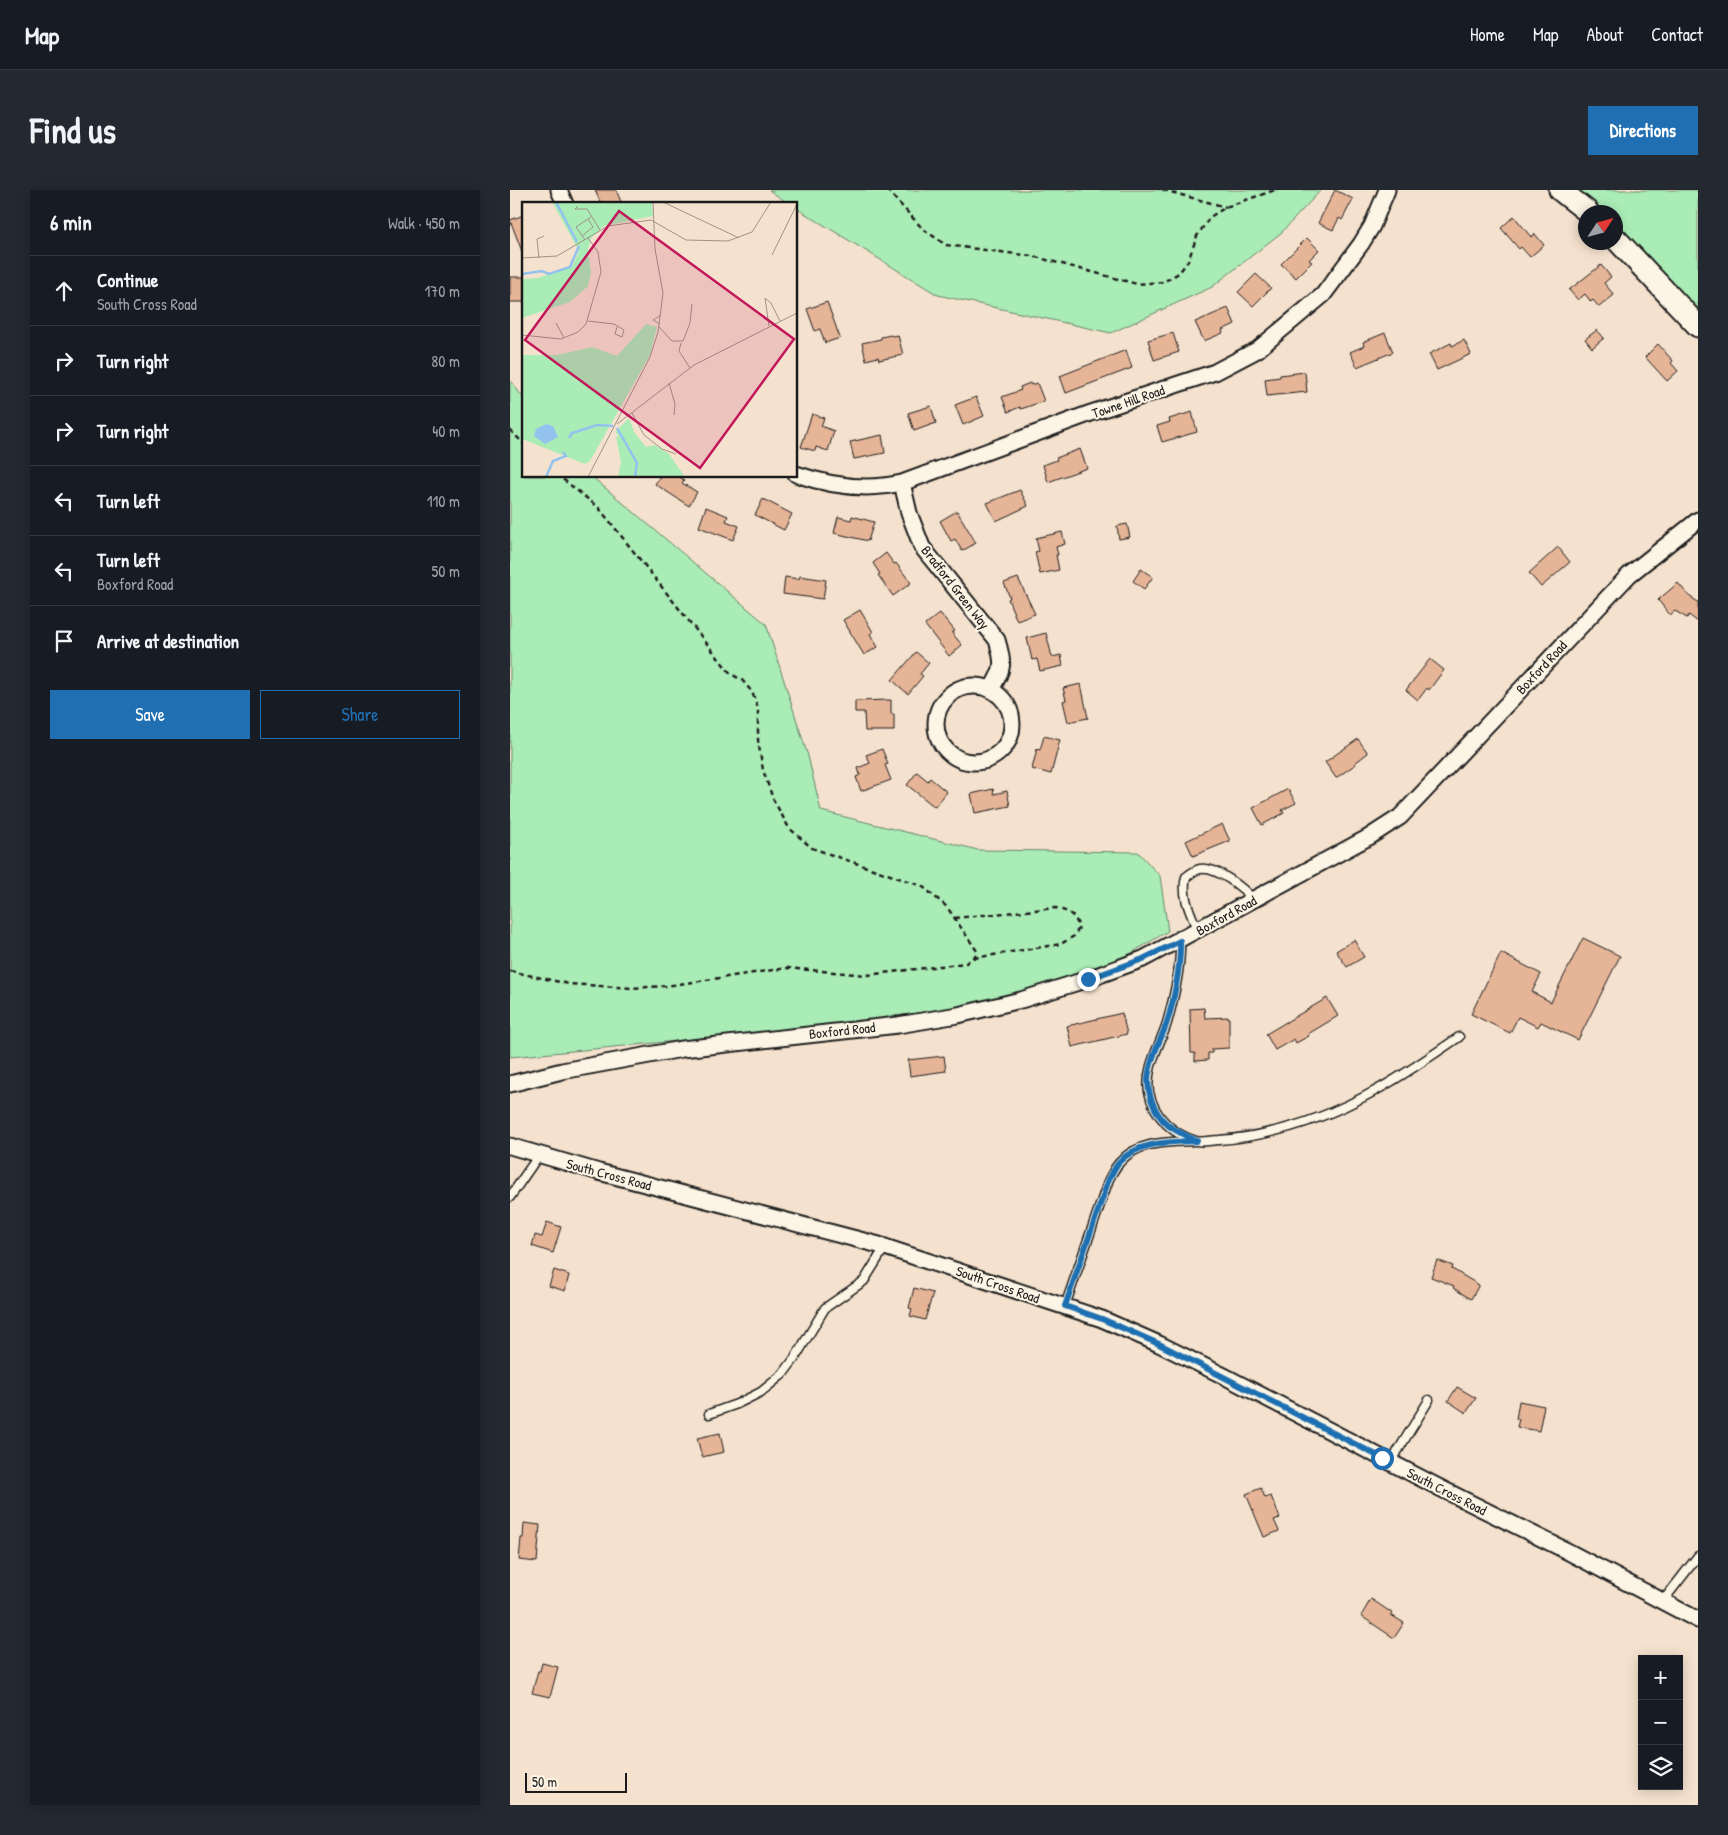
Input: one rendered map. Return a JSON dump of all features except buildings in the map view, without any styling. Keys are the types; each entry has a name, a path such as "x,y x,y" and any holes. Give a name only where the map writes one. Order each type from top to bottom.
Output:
{"street":[{"path":"559,190 564,202"},
{"name":"Towne Hill Road","path":"798,475 813,480 856,487 887,486 902,483 1092,413 1215,372 1257,350 1323,295 1361,244 1383,204 1387,190"},
{"path":"1560,190 1579,205"},
{"path":"1623,246 1698,326"},
{"name":"Bradford Green Way","path":"902,483 909,514 922,547 997,640 1002,655 1000,674 991,689"},
{"name":"Boxford Road","path":"510,1084 562,1071 682,1049 898,1024 958,1015 1021,1000 1143,959 1180,941 1369,837 1400,817 1629,575 1698,520"},
{"path":"976,685 991,689 1003,699 1011,712 1012,727 1008,741 999,753 986,761 971,763 956,759 944,749 937,736 935,721 939,706 948,695 962,687 976,685"},
{"name":"South Cross Road","path":"510,1146 599,1172 885,1247 1102,1319 1159,1344 1663,1600 1698,1620"}],"lane":[{"path":"1198,931 1185,898 1184,885 1186,877 1196,871 1206,869 1228,878 1245,890 1254,900"},
{"path":"1180,941 1180,959 1167,1023 1148,1079 1149,1092 1155,1110 1162,1120 1175,1130 1197,1141"},
{"path":"1065,1306 1109,1179 1120,1162 1134,1151 1145,1146 1170,1142 1238,1138 1269,1132 1338,1109 1372,1092 1459,1037"},
{"path":"510,1197 539,1155"},
{"path":"709,1414 737,1404 760,1392 783,1374 795,1358 825,1308 864,1281 885,1247"},
{"path":"1391,1462 1429,1400"},
{"path":"1663,1600 1698,1556"}],"path":[{"path":"887,190 923,229 946,245 1032,256 1137,284 1164,282 1179,273 1188,260 1197,236 1210,217 1226,207 1275,190"},
{"path":"1163,190 1226,207"},
{"path":"510,430 522,442"},
{"path":"562,478 599,508 731,674 742,680 752,692 758,708 758,740 763,770 773,799 789,828 812,848 922,886 947,908 976,951 973,958"},
{"path":"510,971 569,984 632,988 666,986 787,968 867,975 966,963 973,958 1061,944 1074,936 1078,928 1076,919 1071,912 1056,908 954,918"}],"green space":[{"path":"769,190 1321,190 1282,232 1212,287 1111,333 938,295 798,209 798,202 786,202"},
{"path":"1564,190 1698,190 1698,318 1623,243 1623,205 1582,205"},
{"path":"510,380 522,396 522,478 593,478 766,624 808,756 821,811 978,850 1138,852 1160,876 1168,931 1103,970 969,1005 832,1026 510,1057"}],"route":[{"path":"1088,979 1143,959 1180,941 1180,959 1167,1023 1152,1063 1148,1079 1149,1092 1155,1110 1162,1120 1175,1130 1197,1141 1170,1142 1145,1146 1134,1151 1120,1162 1109,1179 1065,1306 1102,1319 1159,1344 1382,1458"}]}
